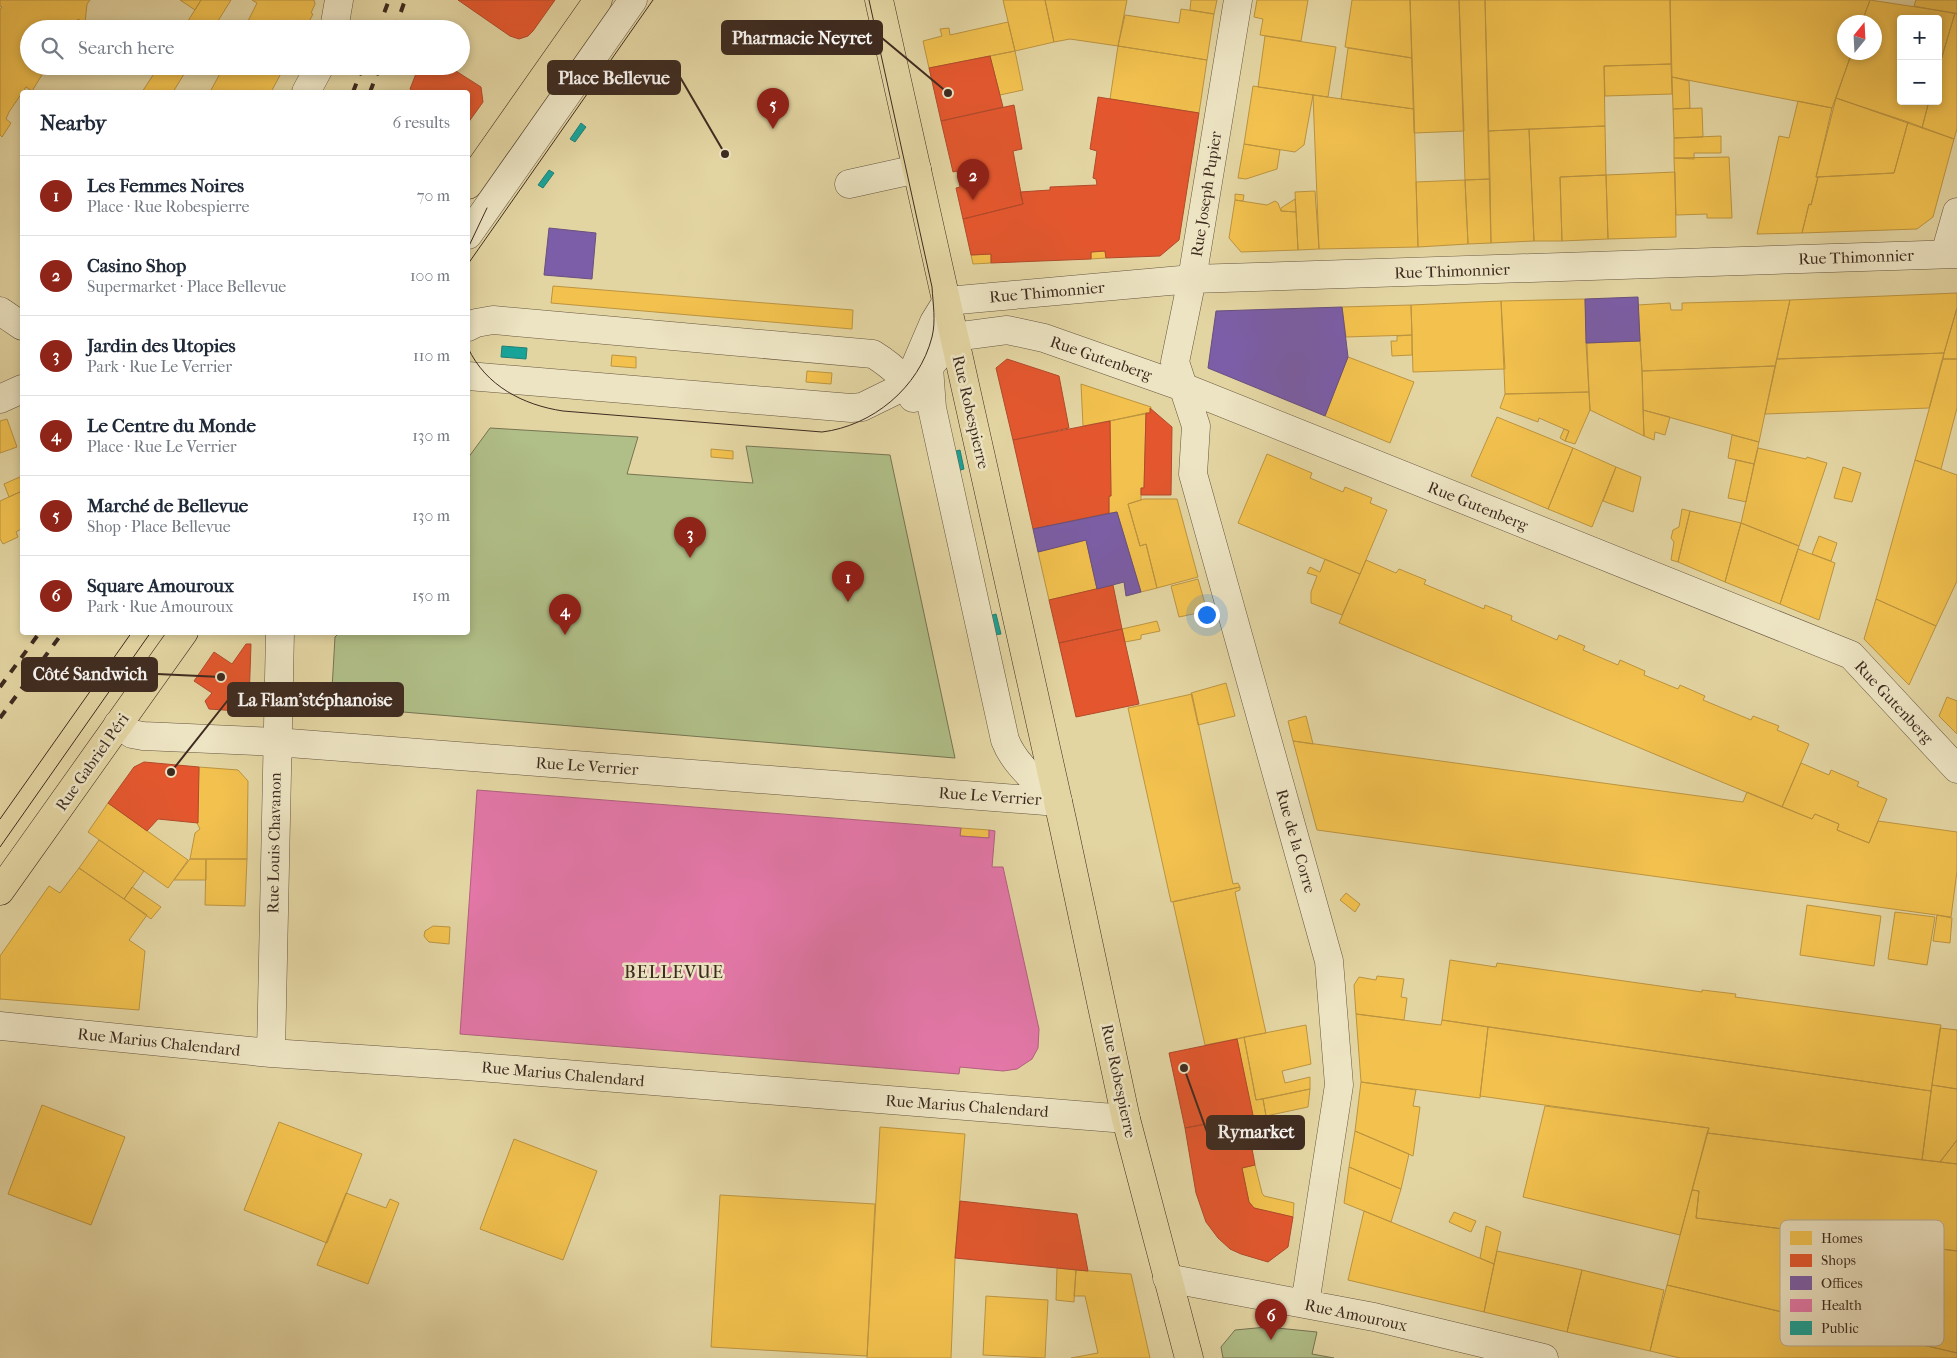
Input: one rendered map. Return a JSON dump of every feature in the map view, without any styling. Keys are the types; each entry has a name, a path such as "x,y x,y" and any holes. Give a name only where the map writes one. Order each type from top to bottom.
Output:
{"main road":[{"path":"470,181 598,0"},
{"path":"879,0 954,337"},
{"name":"Rue Robespierre","path":"954,337 1058,802 1126,1119 1189,1358"},
{"name":"Rue Gabriel Péri","path":"0,891 182,635"}],"street":[{"path":"336,20 339,0"},
{"path":"470,232 633,0"},
{"name":"Rue Joseph Pupier","path":"1183,386 1175,362 1192,279 1238,0"},
{"path":"307,90 315,75"},
{"path":"849,184 917,169"},
{"path":"1951,254 1957,212"},
{"name":"Rue Thimonnier","path":"947,301 1192,279 1951,254"},
{"path":"470,376 851,408 862,407 907,385 934,322 947,301"},
{"path":"0,312 20,325"},
{"path":"470,326 493,320 873,354 895,370 911,391 991,741 996,753 1004,762 1058,802"},
{"name":"Rue Gutenberg","path":"954,337 1007,330 1044,338 1183,386 1851,655 1957,769"},
{"name":"Rue Robespierre","path":"954,337 929,367 932,401 947,479 1005,740 1010,753 1019,765 1058,802"},
{"path":"907,385 924,393 932,401"},
{"name":"Rue de la Corre","path":"1183,386 1196,426 1193,474 1329,961 1339,1085 1305,1304"},
{"path":"0,398 20,391"},
{"name":"Rue Louis Chavanon","path":"271,1053 276,742 280,635"},
{"name":"Rue Le Verrier","path":"118,724 132,734 143,736 276,742 1058,802"},
{"name":"Rue Marius Chalendard","path":"0,1026 271,1053 486,1068 1126,1119"},
{"name":"Rue Amouroux","path":"1167,1278 1374,1317 1544,1358"}],"green space":[{"path":"490,428 638,437 627,474 753,483 746,446 890,455 955,758 331,706 335,637 337,635 470,635 470,455"},
{"path":"1267,1327 1317,1332 1312,1354 1334,1358 1223,1358 1221,1347 1235,1330"}],"building: Homes":[{"path":"0,0 90,0 87,4 85,20 20,20 20,75 42,75 33,90 26,87 24,90 20,90 20,96 6,119 11,123 2,137 0,135 0,10 2,7 0,6"},
{"path":"180,0 201,0 195,10"},
{"path":"201,0 231,0 219,20 189,20"},
{"path":"252,0 314,0 315,4 310,20 248,20 257,3"},
{"path":"1003,0 1045,0 1054,42 1015,51"},
{"path":"1045,0 1127,0 1118,46 1070,39 1054,42"},
{"path":"1191,0 1217,0 1214,14 1190,10"},
{"path":"1257,0 1308,0 1301,41 1260,35 1263,19 1254,17"},
{"path":"1352,0 1410,0 1412,58 1345,47"},
{"path":"1410,0 1459,0 1464,131 1414,133"},
{"path":"1459,0 1485,0 1490,179 1465,180"},
{"path":"1485,0 1670,0 1671,64 1604,66 1605,126 1488,131"},
{"path":"1670,0 1870,0 1865,15 1837,15 1837,60 1849,60 1832,108 1672,77"},
{"path":"1870,0 1955,13 1942,57 1942,15 1897,15 1897,105 1928,105 1922,128 1836,98 1849,60 1882,60 1882,15 1865,15"},
{"path":"1916,0 1957,0 1957,14 1914,6"},
{"path":"1181,9 1214,14 1207,60 1118,46 1125,15 1179,23"},
{"path":"1955,13 1957,14 1957,129 1954,139 1922,128 1928,105 1942,105 1942,57"},
{"path":"1008,22 1015,51 929,68 923,41 942,36 940,29 949,28 950,35"},
{"path":"1265,36 1336,47 1328,97 1258,87"},
{"path":"1118,46 1207,60 1199,113 1110,99"},
{"path":"1348,48 1412,58 1414,109 1341,99"},
{"path":"1015,51 1023,90 1000,95 990,56"},
{"path":"1671,64 1672,94 1605,96 1604,66"},
{"path":"153,75 183,75 174,90 143,90"},
{"path":"219,75 280,75 272,90 211,90"},
{"path":"1672,77 1689,81 1690,108 1673,109"},
{"path":"1253,86 1313,95 1304,145 1295,152 1244,144"},
{"path":"1313,95 1414,109 1418,247 1319,249"},
{"path":"1836,98 1908,122 1894,173 1816,177"},
{"path":"1798,101 1832,108 1811,205 1809,204 1802,233 1757,234 1779,136 1789,138"},
{"path":"1702,108 1703,137 1674,138 1673,109"},
{"path":"1908,122 1954,139 1933,217 1917,229 1802,233 1818,177 1894,173"},
{"path":"1605,126 1606,175 1560,177 1562,241 1534,241 1529,129"},
{"path":"1529,129 1534,241 1491,243 1488,131"},
{"path":"1721,136 1721,153 1694,153 1694,159 1674,158 1674,138"},
{"path":"1244,144 1280,150 1277,169 1246,179 1238,178"},
{"path":"1729,157 1732,218 1707,218 1707,214 1676,215 1674,158"},
{"path":"1675,172 1676,237 1608,239 1606,175"},
{"path":"1606,175 1608,239 1562,241 1560,177"},
{"path":"1490,179 1491,243 1468,244 1465,180"},
{"path":"1465,180 1468,244 1418,247 1416,182"},
{"path":"1315,191 1319,249 1298,250 1295,192"},
{"path":"1235,194 1244,195 1243,201 1235,200"},
{"path":"1295,199 1296,212 1281,211 1281,208"},
{"path":"1235,200 1267,205 1275,201 1278,203 1281,211 1296,212 1298,250 1241,252 1229,238"},
{"path":"1105,251 1106,258 1091,259 1091,252"},
{"path":"991,254 991,263 973,264 971,255"},
{"path":"553,286 853,310 852,329 551,303"},
{"path":"1957,293 1957,308 1944,353 1777,359 1790,300"},
{"path":"1585,299 1589,392 1505,394 1501,301"},
{"path":"1790,300 1775,366 1642,371 1638,305 1670,303 1671,310 1682,310 1682,303"},
{"path":"1501,301 1505,369 1413,372 1411,305"},
{"path":"1411,305 1412,335 1346,337 1342,307"},
{"path":"1957,308 1957,359 1943,359 1944,353"},
{"path":"1412,335 1412,355 1392,356 1391,341 1397,341 1397,336"},
{"path":"1640,341 1644,436 1590,410 1586,343"},
{"path":"1944,353 1929,408 1765,414 1777,359"},
{"path":"612,355 636,357 636,368 611,366"},
{"path":"1348,357 1414,382 1390,443 1325,416"},
{"path":"1943,359 1957,359 1957,408 1941,469 1915,460"},
{"path":"1775,366 1759,442 1643,410 1642,371"},
{"path":"807,371 832,373 831,384 806,382"},
{"path":"1081,384 1151,407 1150,413 1083,426"},
{"path":"1589,392 1590,410 1575,444 1565,441 1569,431 1539,418 1538,422 1500,408 1505,394"},
{"path":"1643,410 1670,417 1665,435 1655,432 1654,440 1644,436"},
{"path":"1146,413 1144,488 1141,488 1141,500 1128,504 1140,546 1146,544 1157,588 1141,592 1117,512 1109,513 1109,496 1111,496 1110,421"},
{"path":"1497,417 1573,448 1548,509 1471,476"},
{"path":"7,419 17,447 0,453 0,421"},
{"path":"1564,429 1569,431 1565,441 1560,438"},
{"path":"1732,435 1759,442 1754,464 1728,458"},
{"path":"1573,448 1616,467 1592,527 1548,509"},
{"path":"1758,448 1806,459 1807,457 1827,463 1799,546 1741,523"},
{"path":"711,449 733,451 733,459 711,457"},
{"path":"1267,454 1312,473 1310,478 1343,492 1345,487 1372,498 1370,503 1387,510 1360,574 1238,523"},
{"path":"1736,460 1754,464 1746,502 1728,498"},
{"path":"1915,460 1957,475 1957,581 1936,626 1876,599"},
{"path":"1616,467 1641,477 1633,512 1603,501"},
{"path":"1843,467 1861,473 1852,502 1834,498"},
{"path":"20,477 20,492 9,497 4,484"},
{"path":"20,492 20,530 16,532 18,537 3,544 0,539 0,501"},
{"path":"1144,499 1177,499 1198,577 1157,588 1146,544 1140,546 1128,504"},
{"path":"1682,509 1690,511 1678,562 1671,560 1674,542 1671,538 1673,530 1679,527"},
{"path":"1690,511 1741,523 1725,582 1678,562"},
{"path":"1741,523 1799,546 1780,604 1725,582"},
{"path":"1819,536 1837,543 1831,561 1812,554"},
{"path":"1086,540 1097,589 1049,600 1038,552"},
{"path":"1798,549 1835,563 1819,620 1780,604"},
{"path":"1325,559 1360,574 1342,615 1311,603 1311,592 1317,576 1307,573 1310,567 1320,572"},
{"path":"1366,560 1396,573 1399,569 1426,580 1424,584 1484,609 1485,605 1512,616 1511,620 1557,640 1559,635 1585,646 1583,650 1618,665 1620,660 1645,671 1644,675 1678,689 1680,685 1705,696 1703,700 1751,720 1753,716 1779,726 1777,730 1809,744 1782,807 1339,623"},
{"path":"1198,579 1207,611 1179,617 1171,586"},
{"path":"1876,599 1936,626 1909,685 1864,639"},
{"path":"1157,621 1160,631 1141,635 1141,639 1125,642 1122,629"},
{"path":"1226,683 1235,716 1198,725 1191,693"},
{"path":"1192,694 1233,884 1238,883 1240,887 1171,902 1128,708"},
{"path":"1947,697 1957,701 1957,734 1939,716"},
{"path":"1306,716 1313,744 1293,741 1288,721"},
{"path":"1293,741 1743,802 1747,792 1812,819 1815,814 1839,824 1837,830 1869,843 1878,821 1957,832 1957,871 1951,917 1317,830"},
{"path":"1801,763 1829,775 1831,770 1859,782 1857,786 1887,799 1869,843 1837,830 1839,824 1815,814 1812,819 1782,807"},
{"path":"199,767 238,770 248,781 247,859 190,859 195,833 200,829 197,823"},
{"path":"108,803 188,860 168,888 88,832"},
{"path":"961,828 989,830 989,838 960,836"},
{"path":"99,840 144,871 124,899 79,868"},
{"path":"190,859 206,859 206,880 174,880"},
{"path":"206,859 247,859 245,906 205,905"},
{"path":"79,868 147,915 129,940 145,951 139,1010 0,999 0,956 49,886 60,893"},
{"path":"132,887 161,907 151,919 124,899"},
{"path":"1240,887 1240,890 1235,892 1266,1033 1205,1045 1173,902"},
{"path":"1346,893 1360,904 1355,912 1340,900"},
{"path":"1807,905 1881,916 1874,966 1800,955"},
{"path":"1895,912 1935,917 1927,965 1888,959"},
{"path":"1937,915 1952,918 1950,943 1933,941"},
{"path":"433,926 450,927 449,944 429,942 427,940 424,936 425,931"},
{"path":"1450,960 1496,967 1497,963 1702,992 1702,990 1736,994 1735,997 1941,1025 1931,1091 1442,1020"},
{"path":"1377,976 1404,979 1401,997 1407,998 1404,1020 1356,1014 1354,985 1359,977 1376,980"},
{"path":"1356,1014 1441,1025 1442,1020 1488,1027 1480,1098 1361,1082"},
{"path":"1306,1025 1311,1064 1282,1071 1285,1083 1310,1077 1310,1089 1256,1100 1244,1037"},
{"path":"1488,1027 1931,1091 1922,1160 1707,1133 1709,1128 1480,1096"},
{"path":"1940,1028 1957,1030 1957,1089 1932,1085"},
{"path":"1244,1037 1256,1100 1263,1099 1266,1116 1253,1119 1237,1039"},
{"path":"1361,1082 1416,1090 1413,1106 1420,1107 1413,1156 1355,1131"},
{"path":"1932,1085 1957,1089 1957,1140 1940,1162 1922,1160"},
{"path":"1310,1089 1308,1107 1266,1116 1263,1099"},
{"path":"42,1105 125,1137 91,1225 8,1194"},
{"path":"1545,1106 1709,1128 1680,1235 1523,1197"},
{"path":"279,1122 362,1154 327,1243 244,1210"},
{"path":"880,1127 965,1134 955,1258 951,1358 867,1358"},
{"path":"1355,1131 1409,1154 1401,1189 1349,1167"},
{"path":"1707,1133 1957,1164 1957,1251 1944,1249 1944,1220 1780,1220 1780,1229 1696,1218 1699,1191 1692,1190"},
{"path":"514,1139 597,1171 563,1260 480,1229"},
{"path":"1957,1140 1957,1164 1940,1162"},
{"path":"1255,1165 1264,1196 1294,1203 1293,1217 1254,1208 1249,1202 1242,1168"},
{"path":"1349,1167 1401,1189 1391,1222 1344,1203"},
{"path":"1692,1190 1699,1191 1696,1218 1780,1229 1780,1311 1667,1285"},
{"path":"346,1193 386,1208 390,1199 399,1203 368,1284 317,1265"},
{"path":"720,1195 875,1204 867,1356 711,1347"},
{"path":"1364,1211 1494,1264 1484,1312 1348,1280"},
{"path":"1454,1212 1476,1221 1471,1232 1449,1222"},
{"path":"1486,1226 1501,1232 1494,1264 1480,1258"},
{"path":"1944,1249 1957,1251 1957,1353 1927,1346 1944,1346"},
{"path":"1497,1251 1582,1270 1567,1332 1484,1312"},
{"path":"1057,1268 1076,1270 1074,1302 1056,1300"},
{"path":"1076,1270 1131,1274 1150,1358 1071,1358 1098,1353 1085,1296 1074,1296"},
{"path":"1582,1270 1664,1290 1650,1351 1567,1332"},
{"path":"1667,1285 1780,1311 1780,1346 1927,1346 1957,1353 1957,1358 1680,1358 1650,1351"},
{"path":"986,1296 1048,1300 1045,1358 983,1355"}],"building: Shops":[{"path":"458,0 555,0 533,31 528,36 519,39 510,36"},
{"path":"990,56 1003,107 941,121 929,68"},
{"path":"415,75 462,75 481,87 483,102 470,120 470,90 410,89"},
{"path":"1098,97 1199,113 1179,240 1160,256 1106,258 1105,251 1091,252 1091,259 991,263 991,254 971,255 963,219 1023,204 1020,192 1050,190 1050,187 1097,185 1096,179 1093,178 1097,151 1090,149"},
{"path":"1014,105 1022,149 1013,151 1023,204 963,219 956,188 960,187 957,171 953,172 941,121"},
{"path":"1007,359 1059,376 1069,428 1013,440 996,368"},
{"path":"1150,408 1172,427 1171,495 1141,495 1141,488 1144,488 1146,413 1150,413"},
{"path":"1110,421 1111,496 1109,496 1109,513 1033,529 1013,440"},
{"path":"1113,585 1122,629 1059,643 1049,600"},
{"path":"1122,629 1139,704 1076,717 1059,643"},
{"path":"246,644 251,644 249,702 238,711 209,709 205,701 212,693 194,681 214,652 232,664"},
{"path":"144,762 199,767 198,823 158,819 147,831 108,803 134,767"},
{"path":"1237,1039 1253,1115 1185,1128 1169,1053"},
{"path":"1231,1119 1236,1147 1251,1143 1255,1165 1242,1168 1249,1202 1254,1208 1293,1217 1288,1247 1268,1262 1230,1249 1218,1238 1206,1222 1196,1193 1185,1128"},
{"path":"960,1201 1077,1214 1088,1271 955,1258"}],"building: Offices":[{"path":"549,228 596,233 592,279 544,275"},
{"path":"1638,297 1640,341 1586,343 1585,299"},
{"path":"1342,307 1348,357 1325,416 1208,368 1216,311"},
{"path":"1117,512 1141,592 1126,596 1124,582 1097,589 1086,540 1038,552 1033,529"}],"building: Health":[{"path":"477,790 961,828 960,836 989,838 989,830 995,831 992,867 1003,867 1039,1029 1038,1048 1032,1059 1017,1069 1003,1071 960,1067 959,1074 460,1034"}],"building: Public":[{"path":"581,123 586,127 575,142 570,139"},
{"path":"519,134 524,137 513,154 508,151"},
{"path":"549,170 554,173 543,188 538,185"},
{"path":"502,346 527,348 526,359 501,357"},
{"path":"960,450 964,469 957,471 952,452"},
{"path":"996,614 1001,634 993,635 989,616"}],"tram line":[{"path":"470,261 653,0"},
{"path":"470,351 485,373 507,392 534,404 563,411 822,432 858,422 875,413 891,401 905,388 926,355 932,337 934,312 932,287 869,0"},
{"path":"470,244 487,208"},
{"path":"0,819 130,635"},
{"path":"0,847 149,635"}],"railway":[{"path":"381,20 389,0"},
{"path":"398,20 405,0"},
{"path":"354,90 360,75"},
{"path":"371,90 377,75"},
{"path":"0,687 38,635"},
{"path":"0,718 61,635"}],"place":[{"name":"Pharmacie Neyret","path":"948,93"},
{"name":"Marché de Bellevue","path":"773,129"},
{"name":"Place Bellevue","path":"725,154"},
{"name":"Casino Shop","path":"973,200"},
{"name":"Jardin des Utopies","path":"690,558"},
{"name":"Les Femmes Noires","path":"848,602"},
{"name":"Le Centre du Monde","path":"565,635"},
{"name":"Côté Sandwich","path":"221,677"},
{"name":"La Flam'stéphanoise","path":"171,772"},
{"name":"Rymarket","path":"1184,1068"},
{"name":"Square Amouroux","path":"1271,1340"}],"district":[{"name":"BELLEVUE","path":"674,972"}]}
